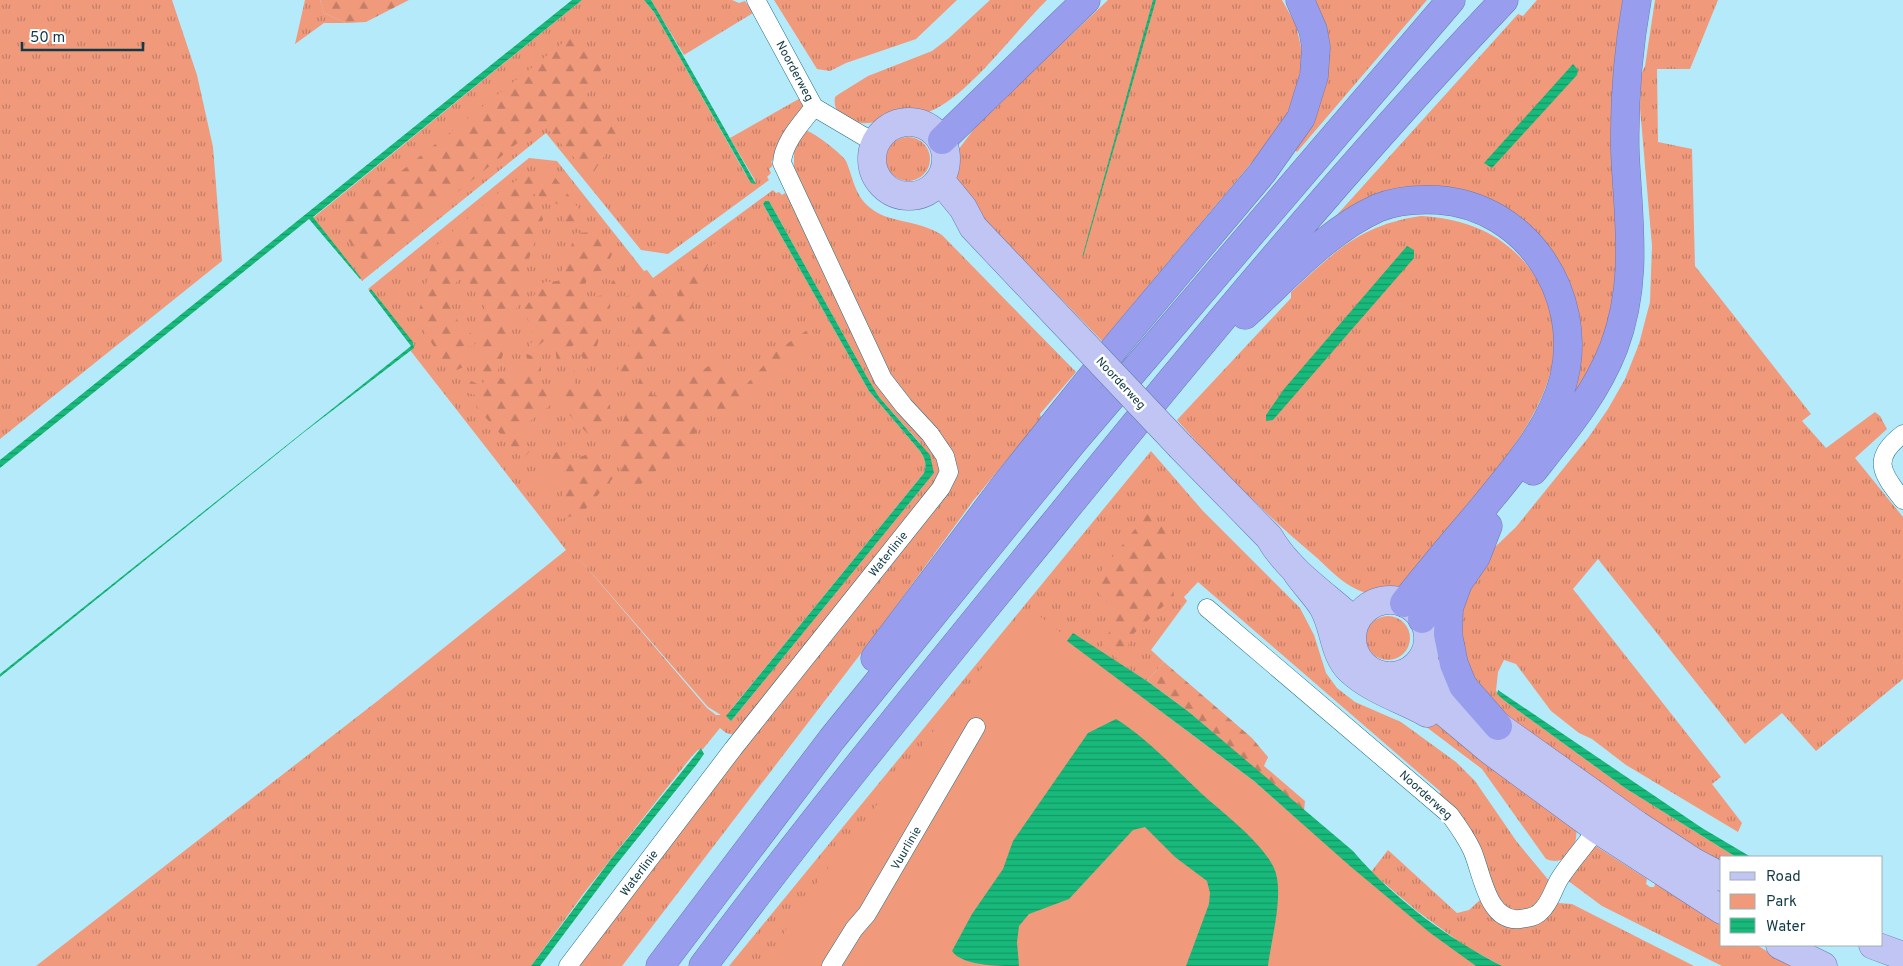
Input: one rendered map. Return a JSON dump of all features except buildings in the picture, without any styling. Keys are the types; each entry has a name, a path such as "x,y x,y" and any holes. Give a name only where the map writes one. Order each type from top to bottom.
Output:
{"highway":[{"path":"936,134 1063,0"},
{"path":"936,134 1086,0"},
{"path":"832,739 868,667 963,540 1118,344 1262,173 1301,118 1309,98 1316,61 1313,30 1300,0"},
{"path":"660,966 832,739 1073,442 1450,0"},
{"path":"703,966 889,727 1163,390 1362,156 1504,0"},
{"path":"1413,611 1436,595 1488,526 1568,428 1597,383 1614,347 1626,304 1631,231 1625,97 1632,32 1638,0"},
{"path":"1163,390 1312,252 1330,238 1378,208 1408,200 1449,201 1481,210 1516,230 1548,266 1562,298 1568,328 1564,378 1554,404 1537,437 1413,611"},
{"path":"1488,526 1476,557 1458,583 1449,608 1448,634 1454,664 1463,686 1494,738"}],"main road":[{"path":"917,122 936,134 946,153 946,167 933,186 912,196 899,195 888,190 878,181 873,169 872,156 875,143 882,133 892,125 917,122"},
{"name":"Noorderweg","path":"933,186 955,218 973,227 1269,537 1278,553 1295,570 1328,597 1361,615"},
{"name":"Noorderweg","path":"1269,537 1290,549 1361,615"},
{"name":"Noorderweg","path":"1295,570 1322,606 1332,627 1336,648 1348,668 1374,687 1494,738 1637,825 1692,861 1720,876"},
{"path":"1391,600 1413,611 1427,629 1428,640 1410,668 1381,675 1365,668 1357,658 1352,647 1352,634 1361,615 1378,602 1391,600"},
{"name":"Noorderweg","path":"1410,668 1458,700 1494,738 1597,829 1720,909"},
{"path":"1782,946 1823,966"},
{"path":"1875,946 1903,956"}],"street":[{"name":"Noorderweg","path":"756,0 814,107 875,143"},
{"name":"Waterlinie","path":"568,966 733,749 941,488 949,472 945,456 930,434 904,406 883,379 782,163 783,154 787,146 814,107"},
{"path":"1903,434 1890,444 1882,455 1882,467 1888,482 1903,500"},
{"name":"Noorderweg","path":"1207,608 1450,815 1464,833 1489,897 1498,913 1515,920 1531,918 1541,912 1554,894 1559,880 1597,829"},
{"name":"Vuurlinie","path":"831,966 854,930 867,914 976,727"}],"green space":[{"path":"0,0 172,0 197,75 213,147 222,261 0,439"},
{"path":"305,0 320,0 324,13 346,23 324,23 295,44"},
{"path":"320,0 409,0 366,22 346,23 324,13"},
{"path":"582,0 644,0 654,12 746,175 756,182 730,138 804,96 805,104 778,154 771,162 773,165 769,169 771,173 767,177 769,180 668,254 641,250 546,133 362,281 313,218"},
{"path":"651,0 732,0 739,3 745,1 753,13 684,55"},
{"path":"774,0 957,0 916,39 846,63 830,71 817,69"},
{"path":"990,0 1047,0 976,77 946,103 931,111 901,113 868,123 856,122 838,111 835,105 835,97 839,94 868,76 932,51"},
{"path":"1108,0 1282,0 1296,25 1303,56 1296,94 1286,115 1268,143 1102,341 1044,281 1037,281 998,239 957,186 955,174 958,150 980,121"},
{"path":"1306,0 1427,0 1297,152 1291,146 1304,126"},
{"path":"1537,0 1627,0 1624,240 1605,354 1533,457 1573,312 1478,202 1326,227 1518,14 1523,16"},
{"path":"1655,0 1718,0 1690,69 1657,69 1658,142 1692,149 1695,266 1811,414 1802,421 1826,448 1875,412 1880,416 1887,429 1855,458 1903,517 1903,679 1816,751 1782,713 1745,744 1598,559 1573,589 1721,777 1712,784 1742,823 1738,832 1626,765 1592,739 1579,733 1551,711 1516,664 1504,660 1498,672 1496,691 1505,701 1625,788 1734,856 1720,856 1720,865 1509,723 1465,669 1458,609 1494,548 1516,527 1588,438 1608,409 1625,379 1639,344 1650,302 1652,246 1640,108 1641,75 1645,66"},
{"path":"574,34 605,63 583,101 620,132 591,176 542,123 367,266 336,223"},
{"path":"807,131 822,140 844,158 860,196 868,206 884,216 923,226 942,235 1076,372 1040,414 1041,418 973,501 872,639 622,966 574,966 770,712 952,487 958,468 940,437 885,366 844,283 794,169 794,149 803,132"},
{"path":"912,137 924,143 929,150 929,168 924,175 917,180 904,181 896,178 889,171 886,155 889,147 896,140"},
{"path":"529,158 557,161 644,271 647,270 653,278 773,190 782,195 785,193 788,197 793,196 854,325 940,455 940,485 735,735 726,733 720,728 703,749 698,750 692,756 584,893 531,966 36,966 380,699 566,550 410,350 414,344 368,289","holes":["765,201 769,201 879,397 920,443 934,473 731,721 733,707 924,473 925,467 920,451 869,391 763,204","576,555 708,707 721,715 716,715 707,708"]},
{"path":"524,175 554,176 585,217 565,229 562,206 532,193 543,219 522,278 521,303 505,321 512,328 496,375 502,379 524,370 528,361 525,353 541,360 541,371 530,374 545,390 554,392 554,397 575,369 574,398 597,375 615,420 591,437 554,399 553,403 521,428 522,443 532,449 523,459 476,407 479,396 465,392 469,380 482,386 484,381 480,347 486,301 462,275 447,294 459,324 473,335 475,346 462,346 460,355 468,365 450,373 417,319 436,246 490,199"},
{"path":"1421,216 1453,220 1482,230 1496,237 1520,257 1531,270 1548,301 1555,332 1553,363 1543,393 1528,423 1490,477 1399,590 1368,593 1352,587 1341,579 1279,525 1227,474 1177,420 1291,298 1291,292 1335,253 1364,233 1399,220"},
{"path":"595,232 612,254 605,270 589,273 580,300 603,295 625,263 625,284 612,297 589,371 575,343 557,365 554,333 534,349 529,345 535,339 524,309 544,282 558,281 576,233"},
{"path":"716,243 689,315 644,365 614,379 643,311 617,299 669,284 651,329 668,323 683,280 683,265"},
{"path":"810,328 817,339 740,408 702,412 695,435 629,495 614,445 643,370 653,396 675,389 713,363 744,387 778,350"},
{"path":"565,444 561,460 578,458 597,450 613,478 581,514 560,519 566,470 554,478 547,490 539,477 550,469 552,456"},
{"path":"1151,451 1203,511 1300,608 1314,635 1326,673 1337,688 1355,702 1401,722 1456,762 1475,781 1517,842 1551,883 1543,898 1527,911 1520,912 1504,909 1436,797 1441,792 1198,582 1184,597 1187,601 1151,650 1164,662 1147,681 1073,634 1068,642 1254,781 1350,866 1476,966 729,966"},
{"path":"1147,514 1165,528 1174,596 1129,638 1127,665 1102,648 1117,614 1091,584"},
{"path":"1033,611 1278,803 1477,966 765,966 802,902 1001,643"},
{"path":"1388,616 1400,620 1406,626 1410,638 1406,650 1400,656 1388,660 1376,656 1370,650 1366,638 1370,626 1376,620"},
{"path":"1164,662 1252,738 1268,757 1264,766 1305,801 1304,811 1189,712 1147,681"},
{"path":"1420,714 1451,732 1576,825 1576,840 1566,857 1554,861 1546,859 1482,769 1421,723"},
{"path":"1594,845 1647,879 1646,884 1650,887 1654,887 1656,882 1720,920 1720,946 1759,946 1790,966 1722,966 1602,906 1567,880"},
{"path":"1388,850 1457,913 1469,910 1481,899 1494,918 1516,926 1558,903 1572,904 1694,966 1502,966 1465,946 1417,911 1371,872"}],"water":[{"path":"572,0 582,0 313,217 360,279 309,219 0,468 0,460"},
{"path":"644,0 651,0 756,184 751,183 654,12"},
{"path":"1153,0 1156,0 1083,257 1083,254"},
{"path":"1573,64 1578,70 1577,75 1492,168 1484,163"},
{"path":"765,201 769,201 879,397 930,455 934,473 731,721 726,716 924,473 925,467 920,451 869,391 763,204"},
{"path":"1407,246 1414,250 1414,258 1273,420 1266,421 1266,415 1284,389"},
{"path":"371,289 413,342 414,348 303,433 0,677 0,674 411,346 369,291"},
{"path":"1073,633 1147,681 1189,712 1353,851 1369,869 1422,916 1461,943 1502,966 1476,966 1429,932 1350,866 1254,781 1067,641"},
{"path":"1498,690 1702,828 1749,856 1734,856 1625,788 1497,694"},
{"path":"1116,719 1160,754 1241,828 1268,858 1277,878 1278,903 1268,966 1186,966 1209,904 1210,893 1207,881 1175,857 1145,827 1133,830 1069,899 1029,914 1019,926 1017,942 1019,966 972,962 964,960 952,951 972,914 1003,869 1013,841 1088,733"},
{"path":"701,748 704,754 697,764 612,870 540,966 531,966 611,859"}]}
